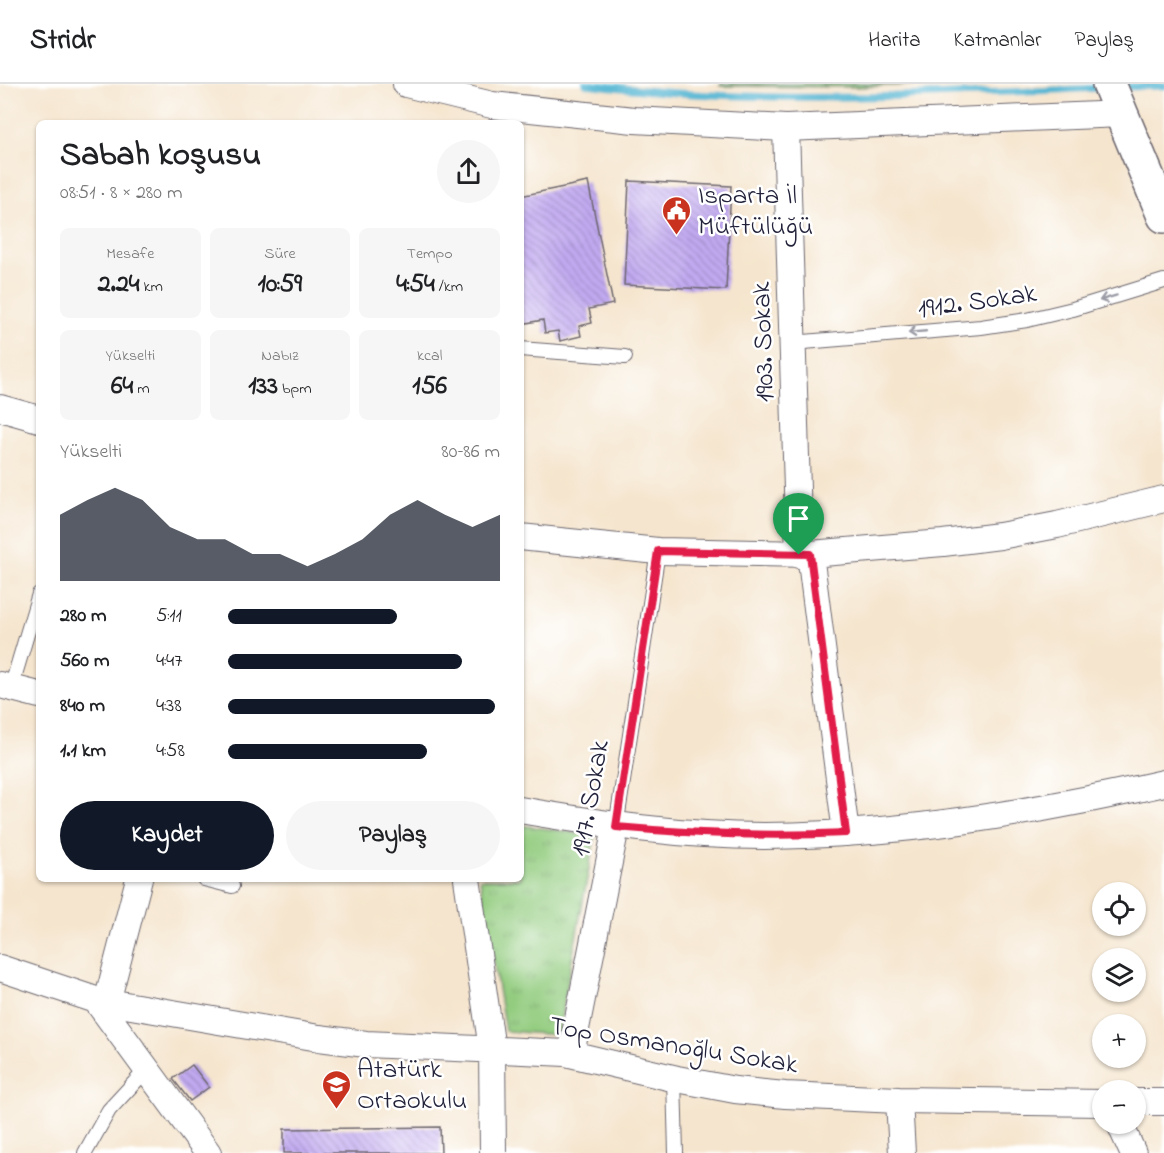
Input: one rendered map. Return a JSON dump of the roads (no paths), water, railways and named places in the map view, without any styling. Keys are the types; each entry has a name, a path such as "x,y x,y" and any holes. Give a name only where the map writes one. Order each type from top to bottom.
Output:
{"main road":[{"path":"1109,84 1164,216"}],"street":[{"path":"406,84 491,114 786,128 1122,114"},
{"name":"1903. Sokak","path":"786,128 792,343 805,554 846,833"},
{"path":"0,408 36,418"},
{"path":"524,537 658,551 805,554 944,543 1000,536 1057,525 1164,499"},
{"path":"6,687 36,694"},
{"path":"524,811 616,827 686,833 764,836 846,833 956,822 1053,807 1164,783"},
{"name":"1917. Sokak","path":"571,1054 616,827"},
{"path":"138,882 102,1001 147,1069 208,1153"},
{"path":"467,882 492,1049 493,1153"},
{"name":"Top Osmanoğlu Sokak","path":"0,968 102,1001 319,1038 366,1044 571,1054 735,1090 785,1095 899,1100 1092,1103"},
{"path":"899,1100 902,1153"},
{"path":"1146,1102 1164,1102"},
{"path":"1124,1134 1133,1153"}],"lane":[{"name":"1912. Sokak","path":"792,343 981,327 1027,320 1073,309 1164,281"},
{"path":"524,349 625,357"},
{"name":"1917. Sokak","path":"616,827 658,551"},
{"path":"6,687 36,602"},
{"path":"216,882 232,886"},
{"path":"85,1153 109,1110 147,1069"},
{"path":"674,1078 676,1153"}],"waterway":[{"path":"586,84 683,93 786,97 921,95 1101,88"},
{"path":"1122,87 1164,86"}],"place":[{"name":"Isparta İl Müftülüğü","path":"677,236"},
{"name":"Atatürk Ortaokulu","path":"336,1110"}]}
